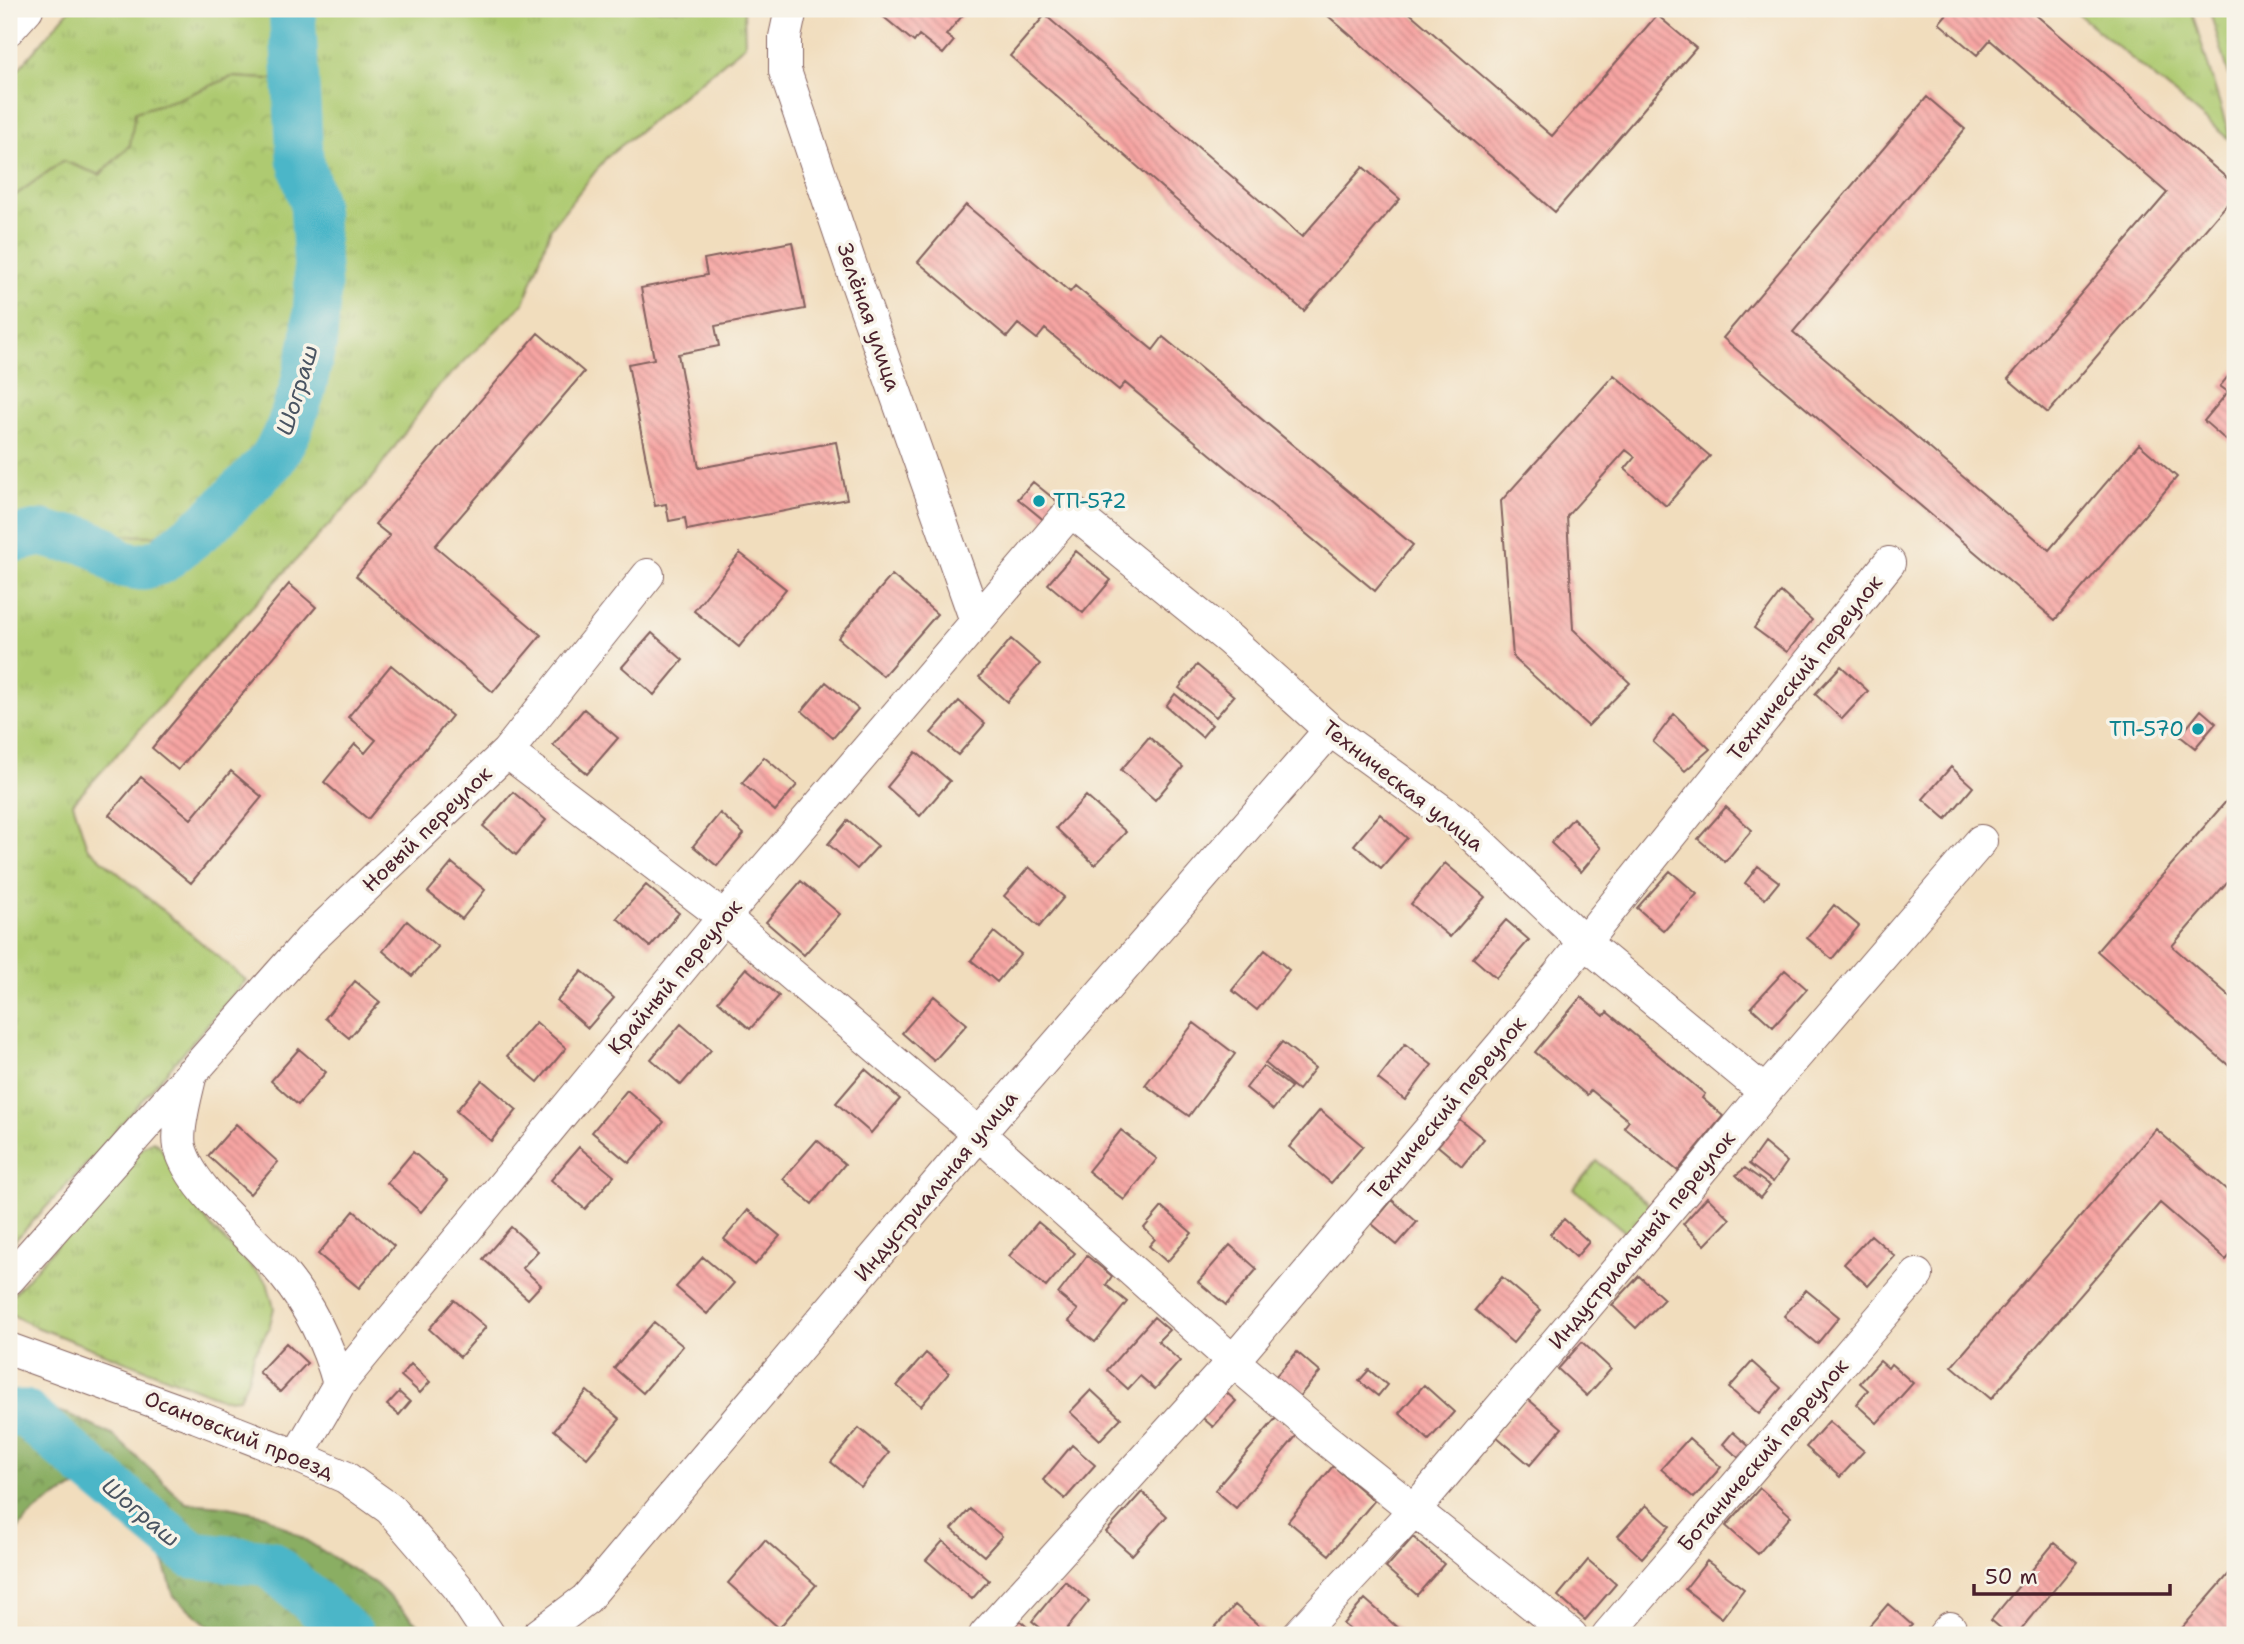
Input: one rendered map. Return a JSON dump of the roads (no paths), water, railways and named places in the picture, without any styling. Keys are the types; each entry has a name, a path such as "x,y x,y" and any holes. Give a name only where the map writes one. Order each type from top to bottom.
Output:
{"street":[{"path":"9,29 27,9"},
{"name":"Зелёная улица","path":"791,9 785,37 785,71 976,621"},
{"name":"Крайный переулок","path":"297,1456 339,1384 724,918 1071,511"},
{"name":"Техническая улица","path":"1071,511 1230,640 1330,730 1459,823 1586,943 1765,1092"},
{"name":"Технический переулок","path":"985,1635 1233,1361 1586,943 1889,563"},
{"name":"Новый переулок","path":"9,1279 309,941 507,752 649,575"},
{"name":"Индустриальная улица","path":"538,1635 586,1599 979,1134 1330,730"},
{"path":"507,752 724,918 979,1134 1233,1361 1324,1438 1571,1635"},
{"name":"Индустриальный переулок","path":"1298,1635 1415,1509 1765,1092 1981,841"},
{"path":"191,1072 182,1114 180,1145 195,1180 285,1275 314,1319 330,1351 339,1384"},
{"name":"Ботанический переулок","path":"1608,1635 1917,1275"},
{"name":"Осановский проезд","path":"9,1349 68,1368 345,1477 390,1509 458,1588 489,1635"}],"waterway":[{"name":"Шограш","path":"9,540 42,533 60,538 80,539 102,548 121,564 141,567 161,561 211,521 272,460 288,431 302,391 314,340 318,285 313,203 300,159 292,9"},
{"name":"Шограш","path":"9,1414 24,1413 192,1555 269,1563 351,1635"}],"place":[{"name":"ТП-572","path":"1039,501"},
{"name":"ТП-570","path":"2198,729"}]}
